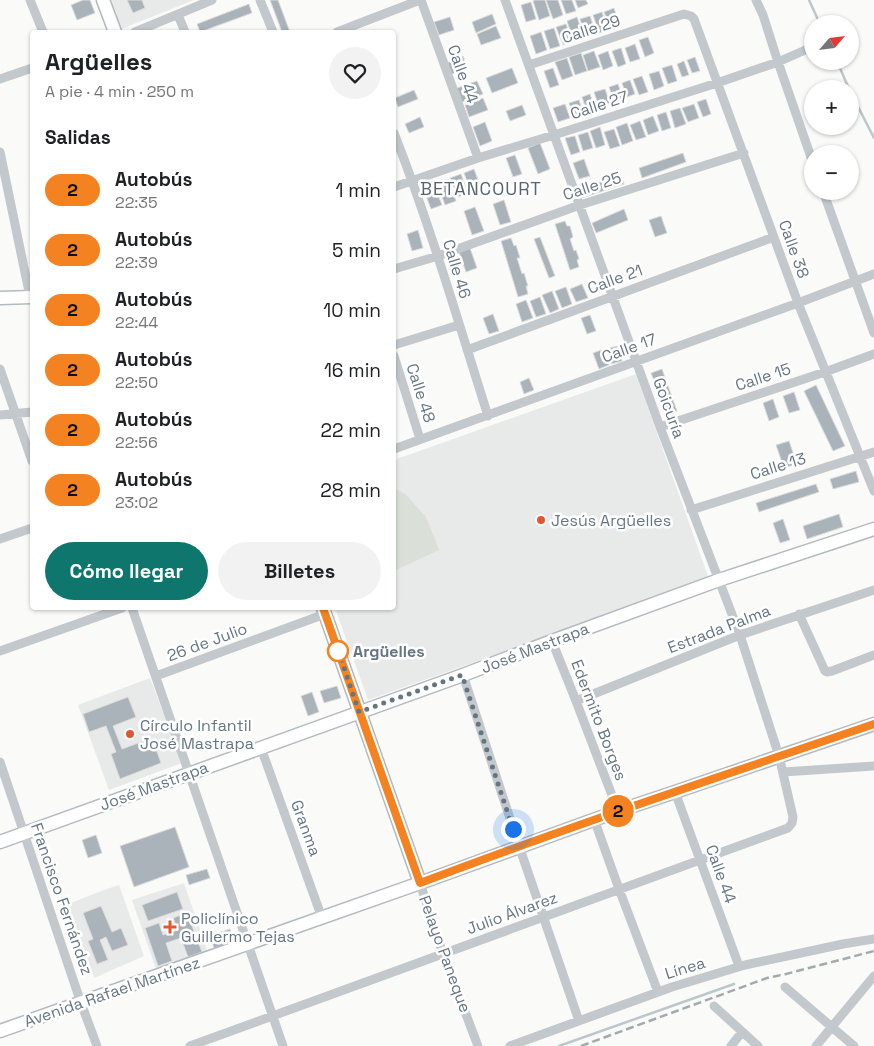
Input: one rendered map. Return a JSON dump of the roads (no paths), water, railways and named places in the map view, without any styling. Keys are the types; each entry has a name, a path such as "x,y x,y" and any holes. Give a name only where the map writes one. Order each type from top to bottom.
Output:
{"street":[{"path":"30,0 42,30"},
{"path":"103,0 114,30"},
{"path":"140,30 212,0"},
{"path":"260,0 273,30"},
{"path":"353,30 420,0"},
{"name":"Calle 44","path":"420,0 478,158"},
{"path":"506,2 516,0"},
{"path":"756,0 763,15 807,145"},
{"name":"Goicuría","path":"506,2 660,427 740,635 783,772 793,817 792,823 788,828"},
{"name":"Calle 29","path":"529,65 684,14 691,16"},
{"path":"178,15 184,30"},
{"name":"Calle 38","path":"691,16 694,19 798,303 874,491"},
{"name":"Calle 27","path":"396,186 478,158 717,83 778,62 804,51"},
{"path":"0,79 30,69"},
{"name":"Calle 46","path":"396,138 413,181 438,256 488,416"},
{"name":"Calle 25","path":"396,268 438,256 580,205 744,154"},
{"path":"1,157 30,290"},
{"path":"826,200 874,333"},
{"name":"Calle 21","path":"467,350 774,237"},
{"name":"Calle 17","path":"396,448 874,274"},
{"path":"0,298 30,297"},
{"path":"396,345 459,325"},
{"name":"Calle 15","path":"660,427 874,354"},
{"name":"Calle 48","path":"396,362 420,439"},
{"path":"0,369 30,455"},
{"path":"0,415 30,412"},
{"name":"Calle 13","path":"691,510 874,452"},
{"path":"0,539 30,529"},
{"name":"José Mastrapa","path":"0,842 719,580 874,529"},
{"name":"Estrada Palma","path":"576,701 740,635 874,590"},
{"path":"0,651 116,610"},
{"path":"133,610 283,1046"},
{"name":"26 de Julio","path":"156,676 324,611"},
{"name":"Pelayo Paneque","path":"324,611 420,883 443,954 478,1046"},
{"path":"800,614 827,672 874,655"},
{"name":"Edermito Borges","path":"552,641 618,811"},
{"path":"462,675 579,1020"},
{"name":"Avenida Rafael Martínez","path":"0,1031 322,918 594,819 874,724"},
{"name":"Granma","path":"261,748 322,918"},
{"name":"Francisco Fernández","path":"0,762 97,1046"},
{"path":"783,772 874,766"},
{"name":"Calle 44","path":"675,792 739,966"},
{"path":"594,819 658,992"},
{"name":"Julio Álvarez","path":"190,1046 788,828"},
{"name":"Línea","path":"510,1046 658,992 739,966 874,939"},
{"path":"816,1046 874,976"},
{"path":"786,988 854,1046"},
{"path":"714,1006 758,1046"},
{"path":"731,1046 742,1032"}],"waterway":[{"path":"809,0 816,15"},
{"path":"841,70 845,80"},
{"path":"859,109 874,138"},
{"path":"559,1046 734,984"}],"railway":[{"path":"581,1046 767,978 874,951"}],"place":[{"name":"Jesús Argüelles","path":"541,520"},
{"name":"Argüelles","path":"338,651"},
{"name":"Círculo Infantil José Mastrapa","path":"130,734"},
{"name":"Policlínico Guillermo Tejas","path":"170,927"}],"district":[{"name":"BETANCOURT","path":"481,188"}]}
